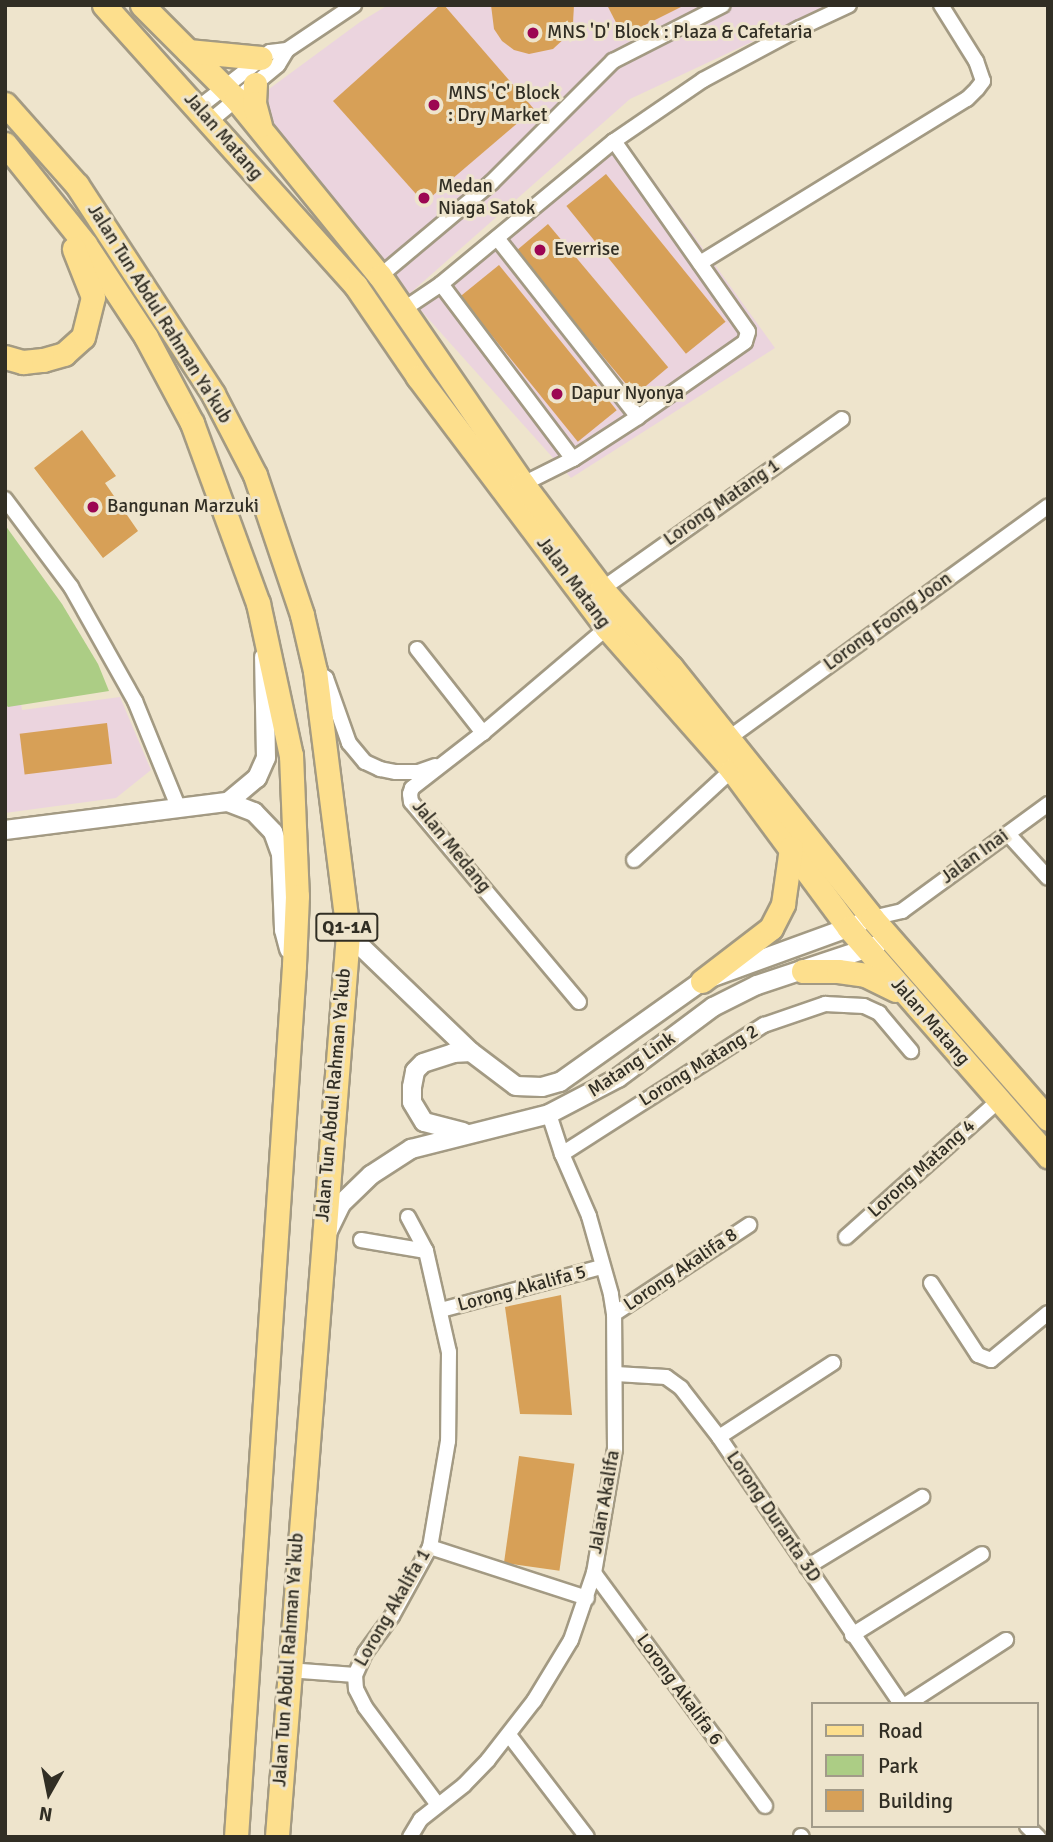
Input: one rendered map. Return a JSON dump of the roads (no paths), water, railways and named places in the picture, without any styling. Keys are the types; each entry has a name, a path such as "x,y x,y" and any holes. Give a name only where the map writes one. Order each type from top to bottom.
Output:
{"main road":[{"name":"Jalan Matang","path":"104,5 356,286 418,377 607,628 732,770 867,950 1048,1156"},
{"name":"Jalan Matang","path":"142,5 230,93 380,276 523,484 602,589 729,738 889,939 1048,1119"},
{"path":"188,51 261,58"},
{"path":"255,84 254,103 261,130"},
{"name":"Jalan Tun Abdul Rahman Ya'kub","path":"5,104 77,185 213,394 255,475 302,615 315,671 348,934 321,1245 277,1837"},
{"name":"Jalan Tun Abdul Rahman Ya'kub","path":"5,144 85,244 146,337 192,423 232,526 267,639 291,755 297,896 294,966 236,1837"},
{"path":"5,357 23,362 64,354 83,337 89,319 93,297 85,271 49,199"},
{"path":"702,981 771,928 783,904 792,848"},
{"path":"803,971 838,971 865,975 889,984 912,1002"}],"street":[{"path":"230,93 255,84 278,65 287,50 354,5"},
{"path":"380,276 491,183 613,61 723,5"},
{"path":"404,309 441,284 614,141 703,80 849,5"},
{"path":"700,263 967,99 977,89 982,81 976,61 941,5"},
{"path":"204,115 230,93 261,58 270,52 287,50"},
{"path":"523,484 573,459 639,417 745,342 748,332 614,141"},
{"path":"497,238 639,417"},
{"path":"441,284 573,459"},
{"name":"Lorong Matang 1","path":"602,589 842,419"},
{"path":"5,499 71,587 135,701 178,809"},
{"name":"Lorong Foong Joon","path":"729,738 1048,506"},
{"name":"Jalan Medang","path":"579,1002 411,802 412,788 483,733 607,628"},
{"path":"228,802 257,778 266,758 262,668 267,639"},
{"path":"417,649 483,733"},
{"path":"315,671 326,678 349,743 365,762 380,769 418,772 446,763"},
{"path":"634,860 732,770"},
{"path":"5,830 228,802 254,812 273,832 281,854 284,930 294,966"},
{"name":"Jalan Inai","path":"902,911 1048,804"},
{"path":"1008,834 1048,878"},
{"path":"872,918 902,911"},
{"path":"889,939 902,911"},
{"name":"Matang Link","path":"348,934 471,1052 516,1086 542,1087 560,1082 702,981 872,918"},
{"name":"Matang Link","path":"321,1245 341,1204 371,1175 411,1149 549,1114 618,1078 713,1007 757,985 867,950 889,939"},
{"name":"Lorong Matang 2","path":"562,1154 764,1025 825,1004 864,1006 879,1013 911,1051"},
{"path":"466,1133 424,1122 412,1102 412,1087 415,1072 424,1063 453,1053 471,1052"},
{"name":"Lorong Matang 4","path":"846,1237 999,1100"},
{"name":"Jalan Akalifa","path":"410,1837 421,1819 464,1785 509,1735 571,1640 594,1573 615,1449 617,1374 614,1314 589,1216 562,1154 549,1114"},
{"name":"Lorong Akalifa 1","path":"408,1217 426,1251 449,1352 449,1418 443,1483 430,1547 393,1616 365,1653 355,1675 356,1689 365,1707 438,1805"},
{"name":"Lorong Akalifa 8","path":"614,1314 749,1225"},
{"path":"361,1240 426,1251"},
{"name":"Lorong Akalifa 5","path":"441,1310 602,1267"},
{"path":"931,1283 978,1355 991,1360 1048,1313"},
{"path":"719,1437 832,1363"},
{"name":"Lorong Duranta 3D","path":"617,1374 666,1377 681,1388 719,1437 900,1702"},
{"path":"807,1567 922,1497"},
{"path":"430,1547 586,1598"},
{"path":"852,1635 982,1554"},
{"name":"Lorong Akalifa 6","path":"594,1573 765,1807"},
{"path":"910,1702 1006,1640"},
{"name":"Lorong Akalifa 1","path":"288,1670 355,1675"},
{"path":"509,1735 587,1837"}],"place":[{"name":"MNS 'D' Block : Plaza & Cafetaria","path":"533,33"},
{"name":"MNS 'C' Block : Dry Market","path":"434,105"},
{"name":"Medan Niaga Satok","path":"424,198"},
{"name":"Everrise","path":"540,250"},
{"name":"Dapur Nyonya","path":"557,394"},
{"name":"Bangunan Marzuki","path":"93,507"}]}
